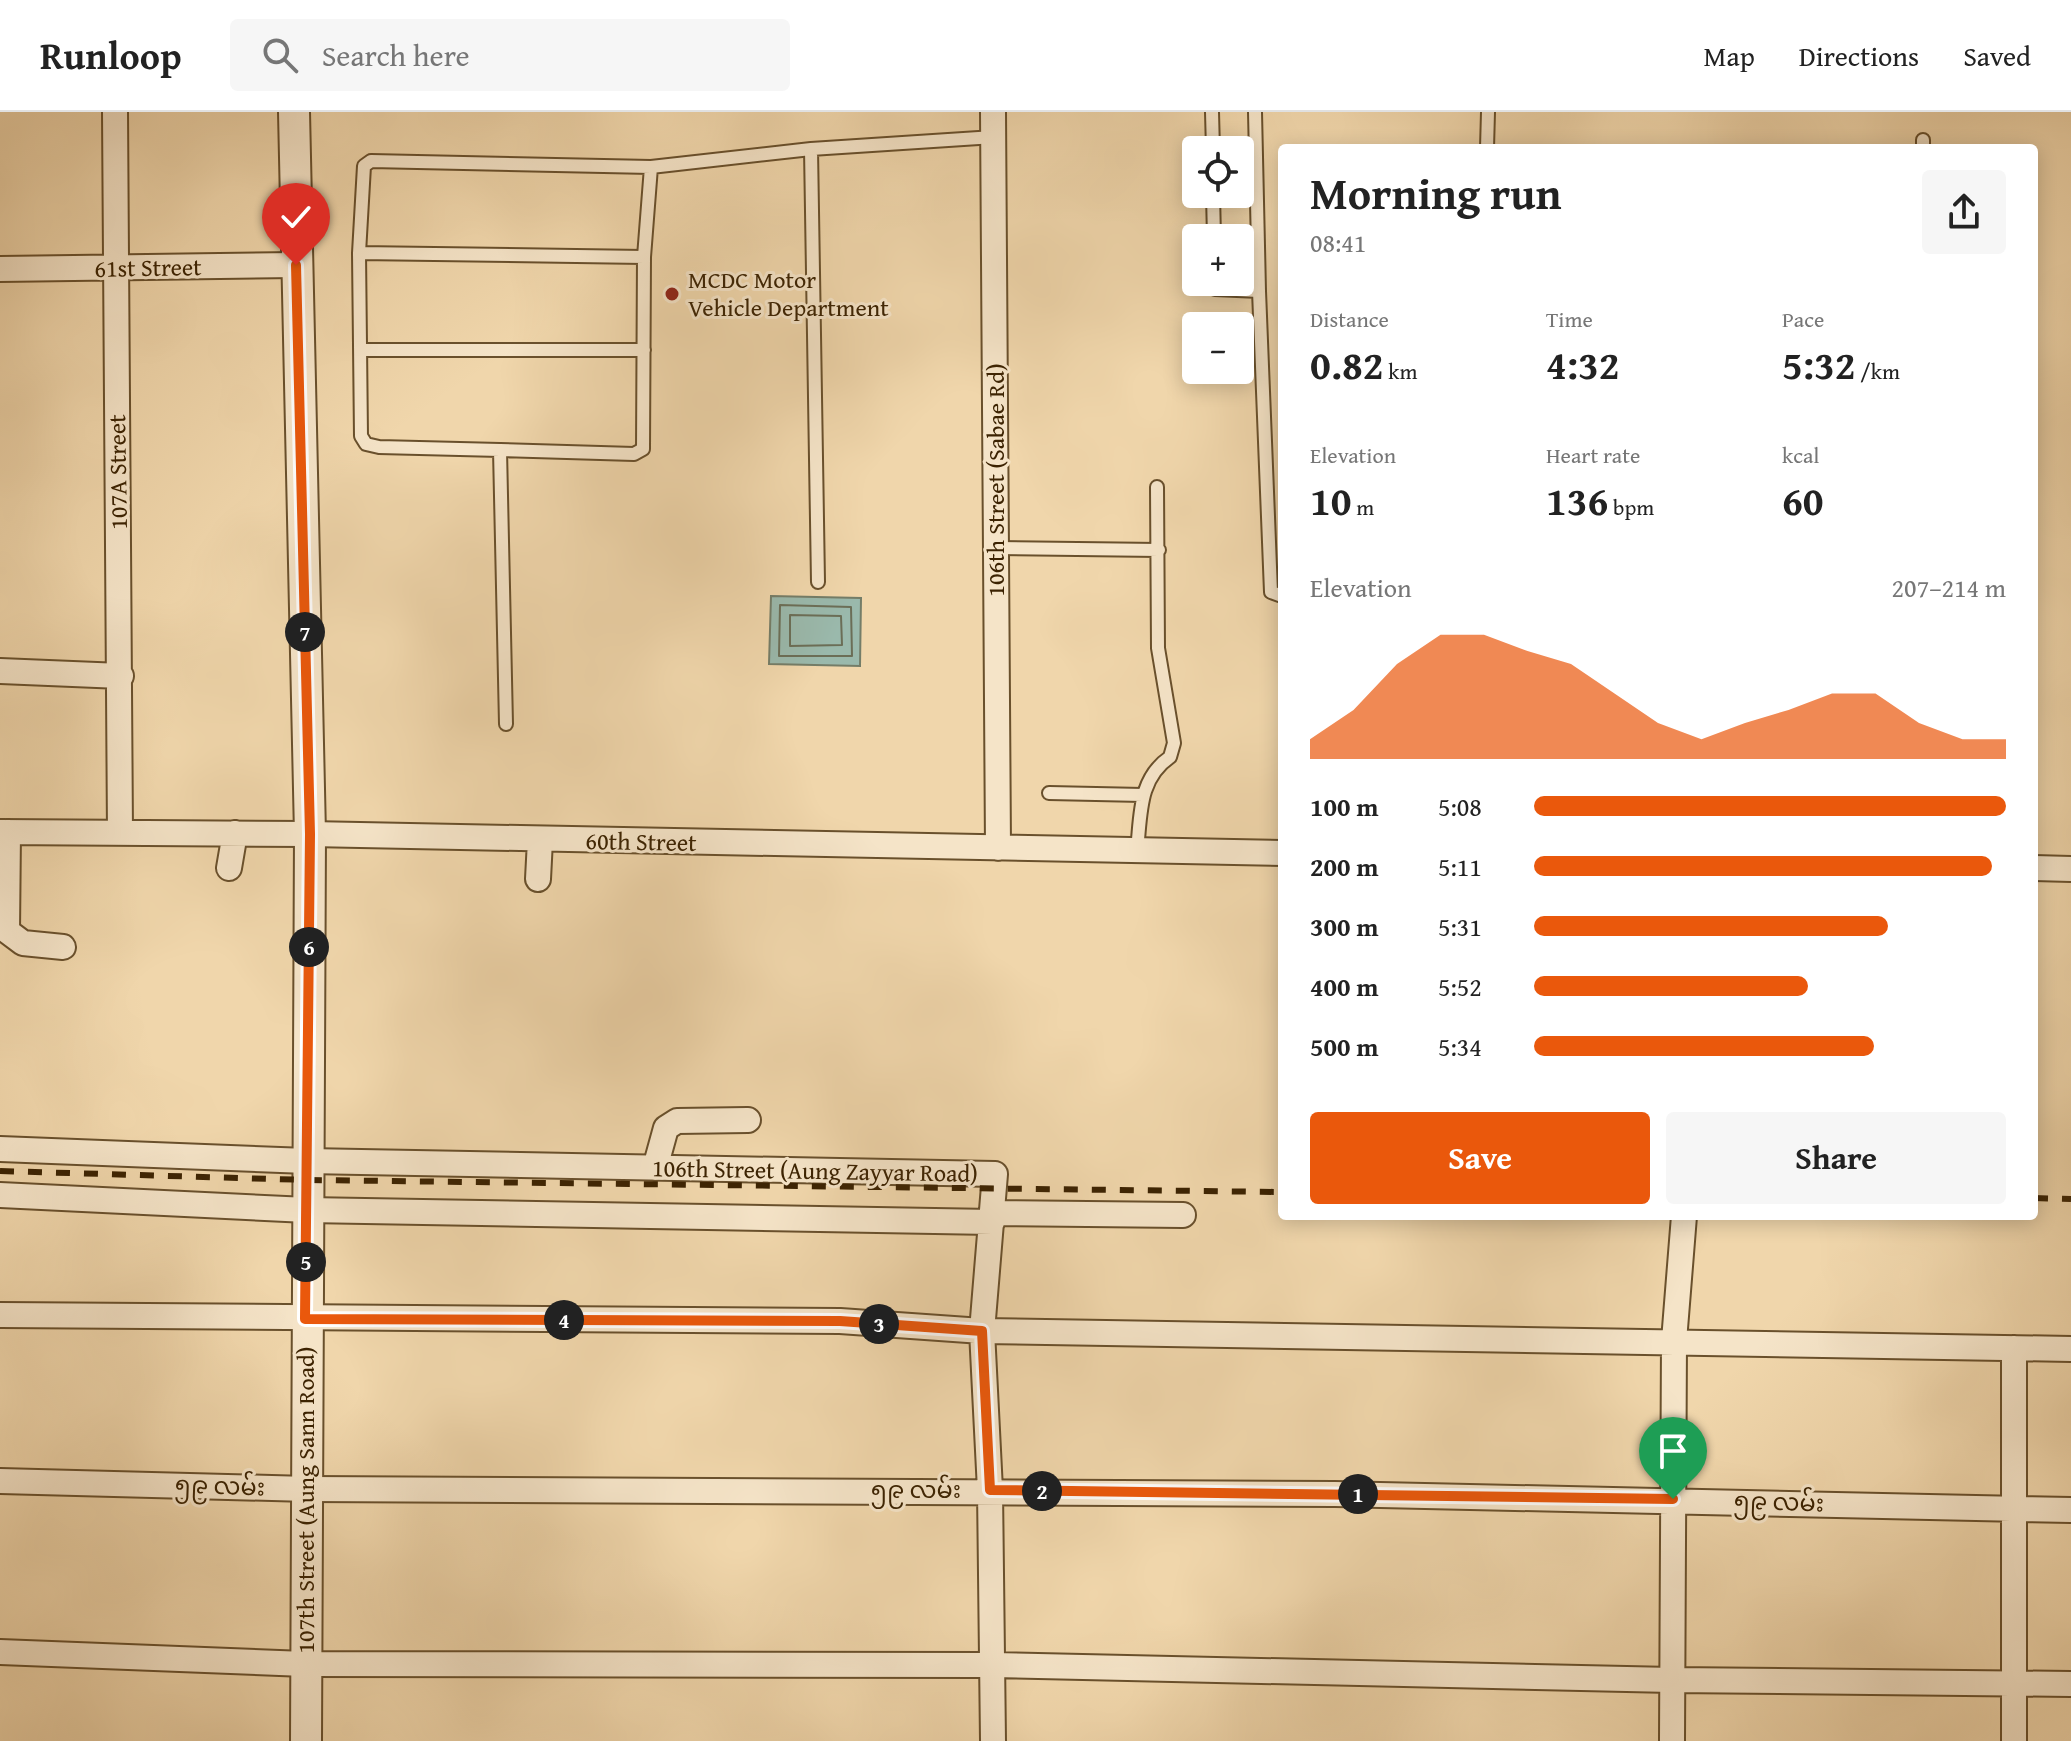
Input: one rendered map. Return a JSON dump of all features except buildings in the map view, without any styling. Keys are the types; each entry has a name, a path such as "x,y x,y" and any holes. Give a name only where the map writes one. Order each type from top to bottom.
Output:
{"street":[{"name":"107A Street","path":"115,112 120,833"},
{"name":"107th Street (Aung Sann Road)","path":"294,112 310,834 305,1319 308,1489 306,1741"},
{"name":"106th Street (Sabae Rd)","path":"993,112 998,848"},
{"name":"61st Street","path":"0,269 296,265"},
{"path":"0,671 121,676"},
{"name":"60th Street","path":"4,832 310,834 1278,853"},
{"path":"4,832 7,931 23,943 63,947"},
{"path":"229,868 235,833"},
{"path":"538,879 540,840"},
{"path":"2038,868 2071,869"},
{"path":"655,1168 666,1128 677,1121 748,1120"},
{"name":"106th Street (Aung Zayyar Road)","path":"0,1149 307,1161 995,1174 982,1331 990,1490 993,1741"},
{"path":"0,1195 307,1210 992,1218 1183,1215"},
{"path":"1672,1741 1674,1341 1684,1220"},
{"path":"0,1315 840,1321 982,1331 2071,1349"},
{"path":"2014,1348 2014,1741"},
{"name":"၅၉ လမ်း","path":"0,1481 308,1489 990,1490 1673,1499 2071,1510"},
{"path":"0,1652 305,1664 993,1665 1672,1680 2071,1684"}],"lane":[{"path":"1212,112 1213,136"},
{"path":"1255,112 1259,291 1275,514 1271,592 1278,595"},
{"path":"1487,144 1488,112"},
{"path":"651,167 644,257 643,449 634,454 366,444 360,422 359,253 362,180 364,166 371,161 651,167 811,149 994,137"},
{"path":"811,149 818,582"},
{"path":"359,253 644,257"},
{"path":"1254,291 1259,291"},
{"path":"361,350 644,350"},
{"path":"500,450 506,724"},
{"path":"1137,850 1143,795 1148,779 1155,768 1170,757 1174,743 1158,648 1157,487"},
{"path":"996,548 1159,550"},
{"path":"1049,793 1143,795"}],"water":[{"path":"771,596 861,598 860,666 769,664"}],"railway":[{"path":"0,1171 307,1180 1278,1192"},
{"path":"2038,1198 2071,1199"}],"place":[{"name":"MCDC Motor Vehicle Department","path":"672,294"}],"route":[{"path":"296,265 310,834 305,1319 840,1321 982,1331 990,1490 1673,1499"}]}
